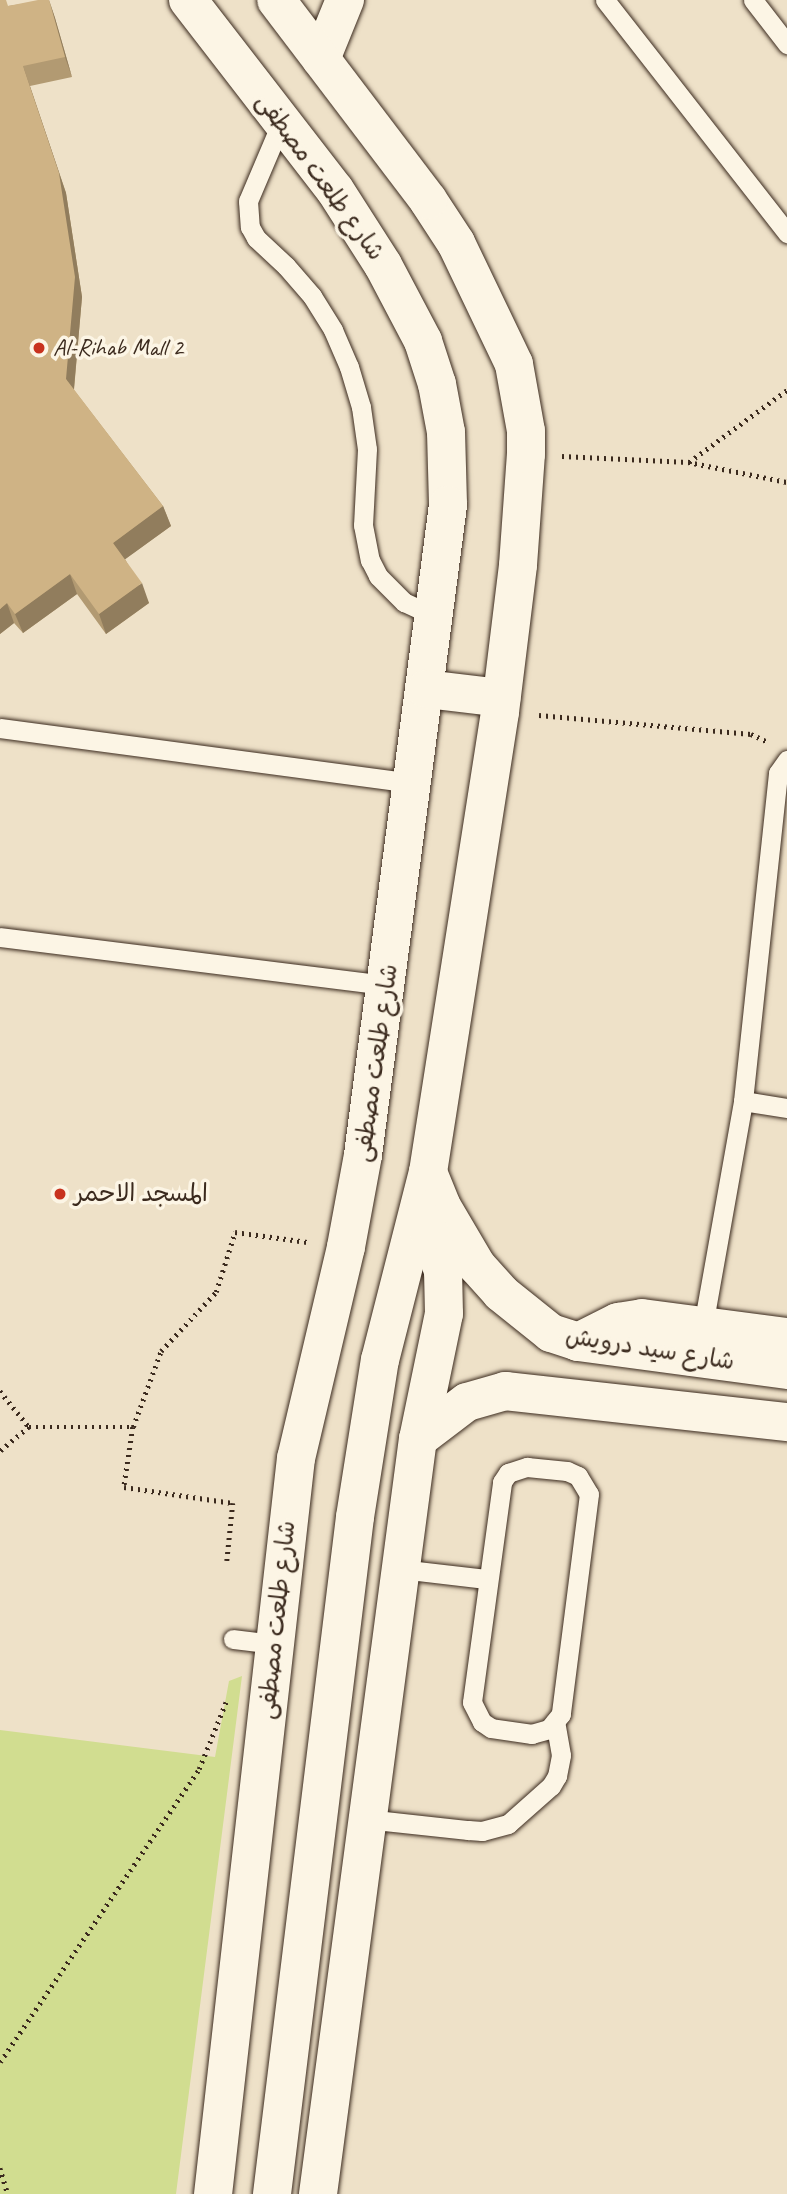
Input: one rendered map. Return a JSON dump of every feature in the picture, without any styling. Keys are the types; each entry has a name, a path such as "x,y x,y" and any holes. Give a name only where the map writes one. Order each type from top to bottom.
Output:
{"street":[{"name":"شارع طلعت مصطفى","path":"188,0 335,190 383,265 423,341 437,384 446,432 448,505 388,985 363,1155 346,1247 296,1458 213,2194"},
{"path":"272,2194 355,1517 380,1360 428,1172 501,705 518,565 526,454 526,431 513,364 456,243 428,200 276,0"},
{"path":"321,58 345,0"},
{"path":"426,689 501,705"},
{"name":"شارع سيد درويش","path":"428,1172 441,1205 477,1266 528,1316 551,1333 578,1342 787,1370"},
{"path":"317,2194 418,1439 440,1346 445,1292 438,1250 418,1213"},
{"path":"578,1342 618,1322 642,1318 787,1337"},
{"path":"418,1439 467,1402 505,1391 787,1422"}],"lane":[{"path":"606,0 787,233"},
{"path":"752,0 787,44"},
{"path":"282,121 248,201 250,226 256,238 286,265 312,296 333,330 349,367 361,407 367,449 363,525 370,560 378,576 404,602 434,616"},
{"path":"0,728 414,783"},
{"path":"703,1326 743,1101 778,774 787,760"},
{"path":"0,937 388,985"},
{"path":"743,1101 787,1108"},
{"path":"527,1467 568,1471 578,1475 585,1483 588,1505 562,1703 555,1723 549,1729 533,1734 491,1728 475,1713 473,1691 487,1579 502,1482 508,1473 527,1467"},
{"path":"400,1569 487,1579"},
{"path":"233,1639 274,1644"},
{"path":"366,1819 482,1831 508,1824 551,1786 557,1776 561,1755 555,1723"}],"path":[{"path":"688,462 787,390"},
{"path":"526,454 688,462 787,482"},
{"path":"501,705 751,734 774,745 787,760"},
{"path":"227,1560 233,1503 124,1487 133,1427 161,1351 216,1292 235,1232 346,1247"},
{"path":"0,1391 29,1427"},
{"path":"0,1451 29,1427 133,1427"},
{"path":"0,2062 199,1769 226,1702"},
{"path":"0,2168 8,2194"}],"green space":[{"path":"242,1676 176,2194 0,2194 0,1730 215,1757 229,1681"}],"building":[{"name":"Al-Rihab Mall 2","path":"0,0 6,0 8,6 49,0 65,57 23,66 59,173 75,277 66,379 163,506 113,543 142,583 99,614 70,574 15,614 7,603 0,609"}],"place":[{"name":"Al-Rihab Mall 2","path":"39,348"},
{"name":"المسجد الاحمر","path":"60,1194"}]}
